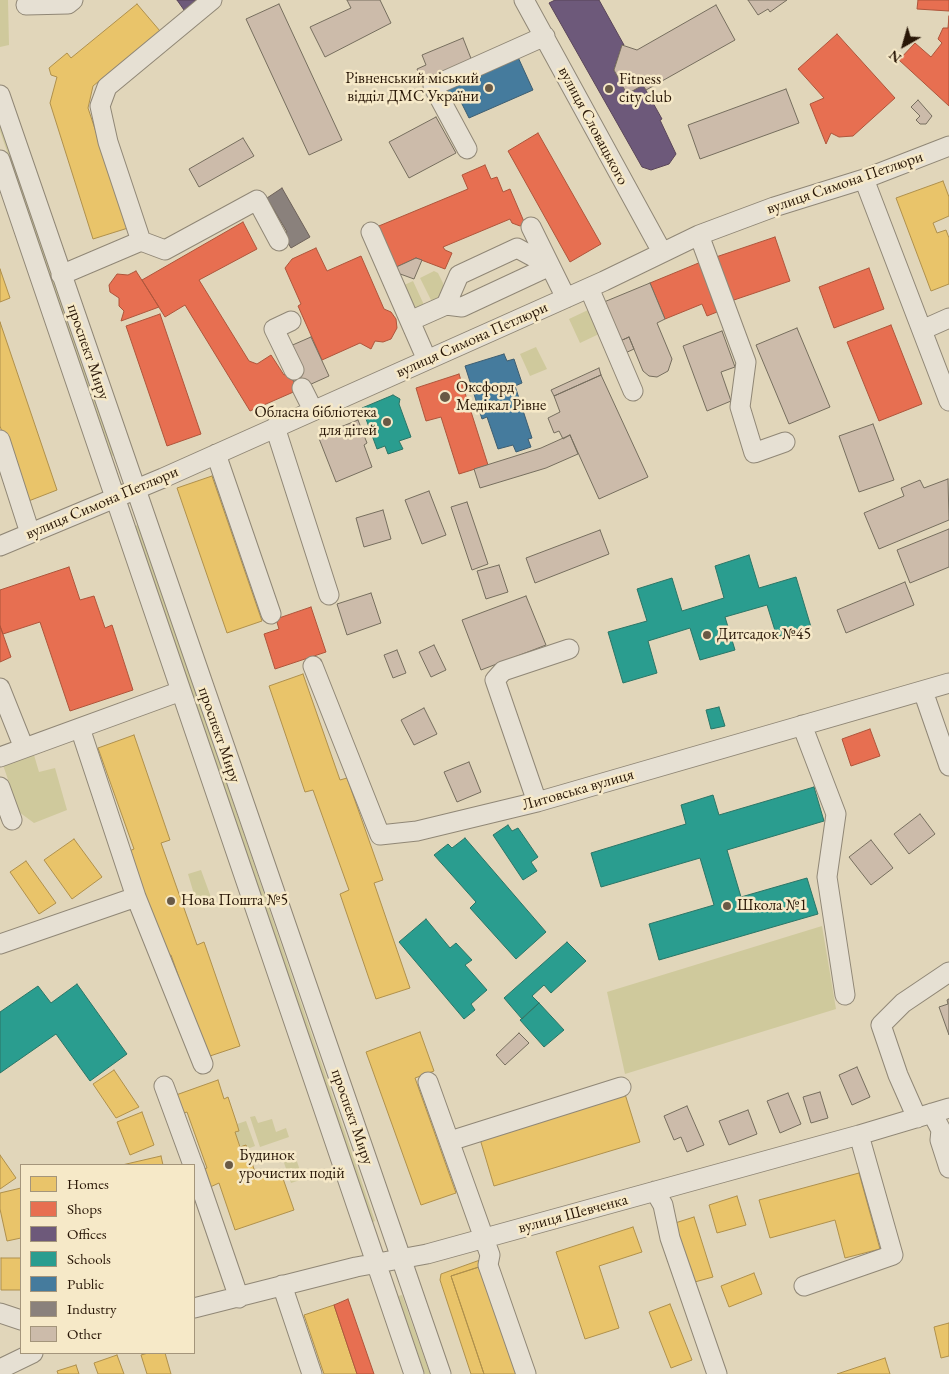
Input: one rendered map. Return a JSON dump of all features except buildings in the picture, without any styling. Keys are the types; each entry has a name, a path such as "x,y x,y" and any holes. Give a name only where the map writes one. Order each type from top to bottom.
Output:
{"street":[{"path":"26,5 68,4 73,0"},
{"path":"141,241 108,142 100,106 107,87 212,0"},
{"name":"вулиця Словацького","path":"524,0 662,252"},
{"path":"467,149 433,86 545,36"},
{"name":"проспект Миру","path":"0,95 134,489 441,1374"},
{"name":"вулиця Симона Петлюри","path":"0,546 216,454 589,288 699,235 774,207 864,179 949,146"},
{"name":"проспект Миру","path":"0,160 414,1374"},
{"path":"864,179 949,401"},
{"path":"61,275 141,241 165,250 257,200 279,241"},
{"path":"531,227 566,298"},
{"path":"370,232 427,360"},
{"path":"699,235 746,362 740,408 754,452 785,442"},
{"path":"446,305 459,275 517,248 550,266"},
{"path":"410,321 446,305 462,307 550,266"},
{"path":"589,288 632,391"},
{"path":"922,330 949,318"},
{"path":"291,322 274,329 294,370"},
{"path":"302,388 313,410"},
{"path":"275,427 329,595"},
{"path":"0,440 30,533"},
{"path":"216,454 272,614"},
{"path":"537,802 494,680 502,670 569,649"},
{"name":"Литовська вулиця","path":"313,666 380,835 417,831 537,802 949,683"},
{"path":"0,688 24,748"},
{"path":"0,756 181,691"},
{"path":"923,691 949,766"},
{"path":"802,725 836,814 827,877 846,995"},
{"path":"80,728 136,897 203,1064"},
{"path":"0,787 12,820"},
{"path":"0,944 136,897"},
{"path":"949,972 903,1003 881,1025 898,1075 933,1113 941,1130 940,1140 949,1168"},
{"path":"428,1082 490,1255 488,1265 526,1374"},
{"path":"164,1086 192,1164"},
{"path":"450,1141 621,1087"},
{"name":"вулиця Шевченка","path":"195,1308 239,1298 282,1285 401,1259 484,1238 933,1113"},
{"path":"804,1286 893,1255 859,1135"},
{"path":"195,1172 239,1298"},
{"path":"654,1191 664,1206 670,1238 718,1374"},
{"path":"282,1285 312,1374"},
{"path":"0,1313 20,1320"},
{"path":"0,1369 31,1354"}],"shaded area":[{"path":"0,0 8,0 9,45 0,47"},
{"path":"0,117 115,455 112,456 0,131"},
{"path":"434,271 438,273 443,283 443,293 442,298 433,304 420,278"},
{"path":"413,281 425,307 414,311 400,287"},
{"path":"588,310 599,334 580,343 569,319"},
{"path":"536,347 547,369 530,376 520,354"},
{"path":"139,525 375,1221 371,1223 134,526"},
{"path":"34,755 39,772 55,768 67,810 34,823 19,812 3,765"},
{"path":"201,870 212,900 197,904 188,874"},
{"path":"822,926 836,1009 625,1074 607,992"},
{"path":"255,1116 258,1123 272,1119 276,1132 286,1128 289,1137 260,1147 250,1117"},
{"path":"246,1121 255,1146 247,1149 240,1147 235,1132 239,1131 237,1124"},
{"path":"294,1153 303,1179 291,1183 282,1157"},
{"path":"402,1295 430,1374 425,1374 398,1296"}],"place":[{"name":"Рівненський міський відділ ДМС України","path":"489,88"},
{"name":"Fitness city club","path":"609,89"},
{"name":"Оксфорд Медікал Рівне","path":"445,397"},
{"name":"Обласна бібліотека для дітей","path":"387,422"},
{"name":"Дитсадок №45","path":"707,635"},
{"name":"Нова Пошта №5","path":"171,901"},
{"name":"Школа №1","path":"727,906"},
{"name":"Будинок урочистих подій","path":"229,1165"}]}
